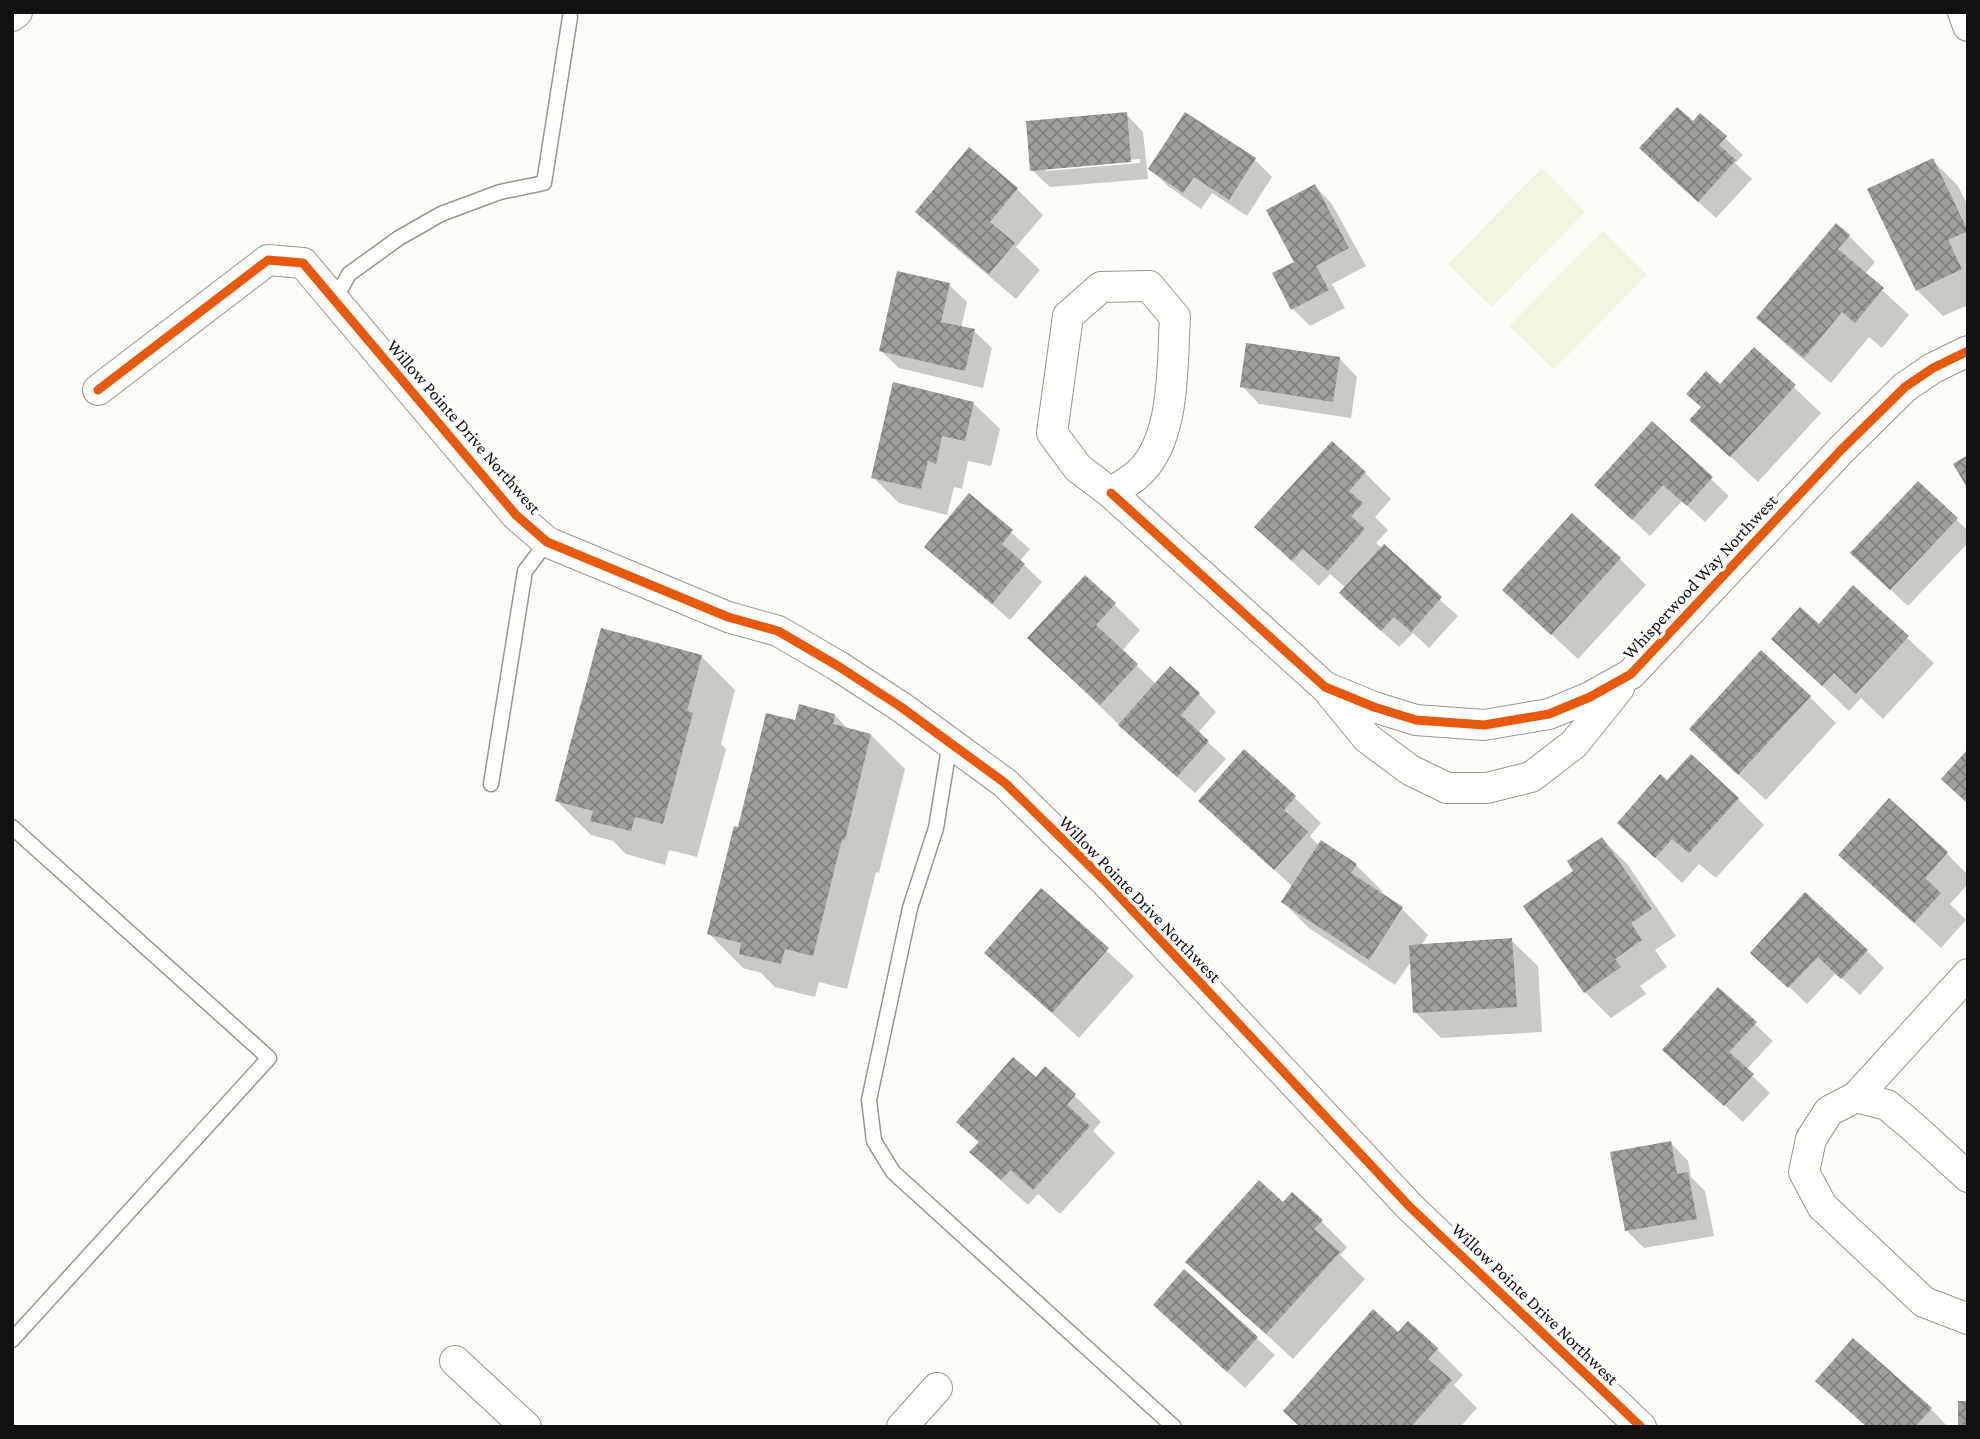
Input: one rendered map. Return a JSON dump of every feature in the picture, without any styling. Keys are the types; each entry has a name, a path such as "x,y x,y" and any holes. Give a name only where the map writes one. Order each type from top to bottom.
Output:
{"street":[{"path":"12,16 17,12"},
{"path":"1963,12 1968,26"},
{"name":"Willow Pointe Drive Northwest","path":"99,390 268,260 303,263 516,515 547,542 728,617 778,631 859,679 1005,783 1105,881 1409,1206 1641,1427"},
{"name":"Whisperwood Way Northwest","path":"1111,493 1139,473 1159,445 1170,392 1175,317 1149,286 1101,287 1068,316 1052,433 1078,468 1111,493 1325,687 1416,720 1484,725 1549,714 1590,697 1631,674 1840,450 1905,387 1933,368 1968,351"},
{"path":"1325,687 1367,738 1410,769 1447,788 1487,788 1531,777 1553,761 1574,744 1631,674"},
{"path":"1968,974 1856,1097 1829,1111 1811,1139 1804,1172 1822,1206 1924,1302 1968,1319"},
{"path":"1856,1097 1886,1105 1912,1125 1968,1177"},
{"path":"455,1361 526,1427"},
{"path":"902,1427 937,1388"}],"lane":[{"path":"335,299 349,274 420,226 442,214 500,192 544,183 570,17"},
{"path":"491,784 526,571 547,542"},
{"path":"950,742 936,828 910,908 869,1100 874,1141 893,1172 1174,1427"},
{"path":"12,827 269,1058 12,1340"}],"green space":[{"path":"1542,168 1585,212 1492,307 1448,264"},
{"path":"1603,231 1647,275 1554,369 1509,326"}],"building":[{"path":"1677,107 1693,121 1700,113 1727,136 1719,145 1736,160 1698,202 1639,148"},
{"path":"1127,112 1131,162 1030,171 1026,121"},
{"path":"1185,112 1256,158 1229,200 1194,177 1183,193 1148,169"},
{"path":"969,147 1018,188 990,222 1015,243 989,274 915,212"},
{"path":"1933,158 1968,231 1948,240 1962,269 1916,291 1867,189"},
{"path":"1315,184 1349,248 1316,266 1329,290 1291,310 1272,273 1294,262 1266,210"},
{"path":"1836,223 1850,235 1838,249 1884,288 1855,323 1842,312 1804,358 1756,318"},
{"path":"897,271 950,283 941,322 975,329 965,371 879,351"},
{"path":"1246,343 1340,357 1333,402 1240,387"},
{"path":"1754,347 1796,385 1730,457 1689,420 1701,407 1686,394 1706,371 1720,384"},
{"path":"893,382 974,402 965,441 942,436 936,464 928,461 921,489 871,478"},
{"path":"1652,421 1713,477 1687,506 1663,485 1632,520 1594,485"},
{"path":"1332,441 1366,472 1349,491 1363,503 1351,516 1365,529 1328,571 1303,549 1292,561 1254,527"},
{"path":"1968,455 1968,489 1953,464"},
{"path":"1918,481 1958,518 1890,590 1850,553"},
{"path":"969,493 1013,530 1002,544 1025,564 992,604 924,547"},
{"path":"1572,513 1621,558 1551,635 1502,590"},
{"path":"1384,544 1442,597 1411,632 1394,617 1381,631 1339,593"},
{"path":"1085,575 1116,603 1096,625 1138,664 1100,705 1027,638"},
{"path":"1853,585 1909,636 1856,694 1834,673 1822,686 1771,639 1800,607 1819,624"},
{"path":"601,628 702,655 687,711 693,713 663,824 635,817 631,831 590,821 593,811 555,801"},
{"path":"1761,650 1811,696 1738,775 1689,729"},
{"path":"1170,666 1200,693 1181,715 1209,741 1177,777 1118,725"},
{"path":"799,704 835,714 833,724 871,734 813,956 785,949 781,964 739,954 741,943 707,934 734,826 738,827 766,713 795,720"},
{"path":"1244,749 1296,796 1284,810 1308,832 1274,870 1198,801"},
{"path":"1968,749 1968,804 1941,779"},
{"path":"1691,754 1739,798 1689,853 1672,839 1655,858 1617,823 1660,774 1667,780"},
{"path":"1889,798 1948,852 1925,878 1941,893 1914,923 1838,855"},
{"path":"1602,837 1652,909 1631,923 1642,940 1615,959 1621,967 1584,993 1523,906 1573,871 1567,861"},
{"path":"1321,840 1357,864 1351,873 1403,907 1369,960 1281,902"},
{"path":"1041,888 1109,948 1052,1013 984,953"},
{"path":"1805,892 1868,950 1841,979 1818,957 1788,988 1750,953"},
{"path":"1512,938 1517,1007 1413,1013 1409,945"},
{"path":"1718,987 1757,1022 1729,1052 1754,1074 1724,1106 1662,1050"},
{"path":"1013,1057 1036,1077 1045,1066 1076,1094 1067,1105 1090,1126 1033,1190 1011,1170 1001,1180 969,1152 979,1142 956,1122"},
{"path":"1671,1141 1677,1174 1688,1172 1697,1219 1625,1231 1610,1152"},
{"path":"1259,1180 1283,1202 1292,1192 1323,1220 1314,1229 1340,1252 1266,1334 1185,1262"},
{"path":"1184,1269 1258,1337 1227,1372 1153,1305"},
{"path":"1373,1309 1398,1332 1408,1321 1438,1348 1428,1359 1452,1380 1411,1427 1300,1427 1283,1411"},
{"path":"1853,1338 1932,1408 1915,1427 1867,1427 1815,1381"},
{"path":"1958,1401 1968,1401 1968,1427 1958,1427"}],"cycle path":[{"path":"98,390 268,260 303,263 516,515 547,542 728,617 778,631 901,707 1005,783 1105,881 1409,1206 1641,1427"},
{"path":"1111,493 1325,687 1416,720 1484,725 1549,714 1590,697 1631,674 1841,450 1905,387 1933,368 1968,351"}]}
